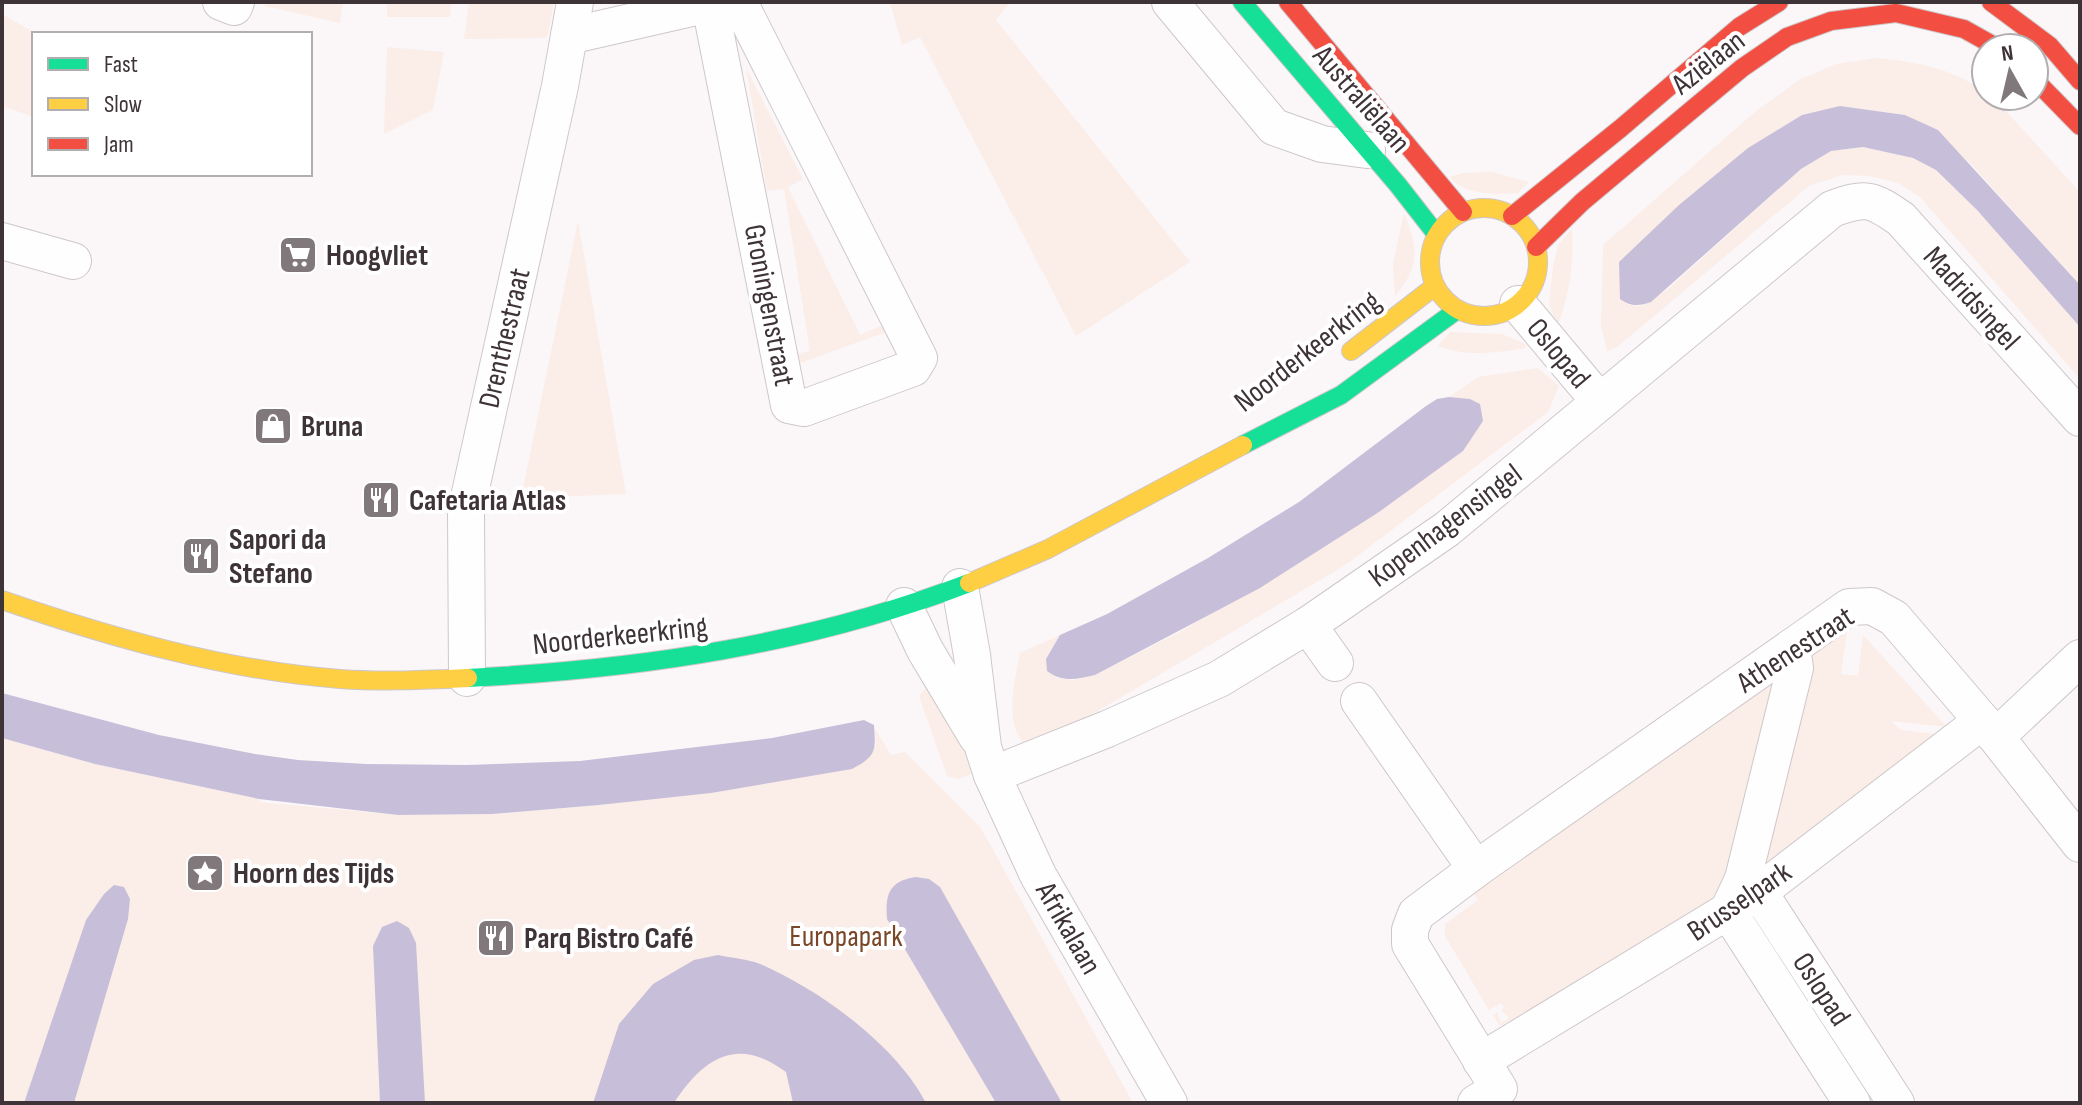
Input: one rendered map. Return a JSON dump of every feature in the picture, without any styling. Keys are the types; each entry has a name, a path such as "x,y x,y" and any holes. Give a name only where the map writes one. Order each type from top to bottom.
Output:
{"street":[{"path":"221,2 234,7 236,2"},
{"path":"1170,2 1274,127 1322,144 1367,150"},
{"name":"Australiëlaan","path":"1242,2 1437,235"},
{"name":"Australiëlaan","path":"1288,2 1463,212"},
{"name":"Aziëlaan","path":"1512,216 1739,27 1779,2"},
{"path":"1991,2 2050,46 2080,81"},
{"path":"572,19 722,3"},
{"name":"Groningenstraat","path":"722,3 919,358 913,368 804,408 789,405 722,3"},
{"name":"Aziëlaan","path":"1536,247 1582,202 1708,96 1787,37 1831,21 1896,13 1970,32"},
{"name":"Drenthestraat","path":"467,678 466,511 572,19"},
{"path":"2050,95 2080,126"},
{"name":"Kopenhagensingel","path":"988,761 1107,729 1219,679 1308,625 1447,529 1832,209 1852,201"},
{"name":"Madridsingel","path":"1852,201 1876,201 1901,219 2080,418"},
{"path":"1493,209 1512,216 1527,229 1536,247 1536,278 1518,304 1499,314 1477,316 1457,310 1440,296 1429,265 1432,244 1437,235 1448,221 1463,212 1493,209"},
{"path":"2,241 73,261"},
{"name":"Noorderkeerkring","path":"1333,364 1435,286"},
{"name":"Oslopad","path":"1518,304 1600,402"},
{"name":"Noorderkeerkring","path":"2,600 68,624 231,665 340,679 467,678 598,669 698,657 801,635 904,606 1022,561 1327,403 1457,310"},
{"name":"Noorderkeerkring","path":"1214,459 1275,410"},
{"name":"Afrikalaan","path":"960,587 988,761"},
{"name":"Afrikalaan","path":"904,606 925,650 988,761 1038,875 1169,1103"},
{"name":"Athenestraat","path":"1491,1089 1410,944 1410,930 1416,914 1849,607 1872,606 1894,618 1989,729 2080,844"},
{"path":"1308,625 1335,663"},
{"path":"1743,894 1795,668 1792,647"},
{"path":"1989,729 2080,658"},
{"path":"1359,701 1476,869"},
{"name":"Brusselpark","path":"1491,1089 1743,894 1989,729"},
{"name":"Oslopad","path":"1743,894 1852,1103"},
{"name":"Oslopad","path":"1743,894 1896,1103"}],"green space":[{"path":"266,2 343,2 340,23 265,6"},
{"path":"387,2 451,2 450,17 387,17"},
{"path":"469,2 554,2 548,35 544,38 464,39"},
{"path":"890,2 1010,2 996,20 1190,262 1076,336 920,37 902,45"},
{"path":"2,14 34,32 32,116 2,106"},
{"path":"387,47 444,52 433,110 384,134"},
{"path":"1876,58 1933,68 1970,83 1970,112 2007,112 2080,192 2080,285 1970,163 1905,115 1840,106 1620,299 1629,305 1640,306 1667,290 1801,169 1831,151 1863,147 1913,158 1936,170 1977,210 2080,327 2080,379 1920,197 1898,183 1869,176 1843,175 1809,186 1616,348 1607,351 1601,325 1603,245 1756,111 1799,80 1836,64"},
{"path":"746,68 803,179 788,187 860,335 880,326 890,326 892,330 786,368 786,356 810,351 784,189 767,191"},
{"path":"1492,172 1529,182 1518,193 1490,193 1464,188 1449,177 1463,173"},
{"path":"1404,213 1414,256 1409,275 1395,296 1393,264"},
{"path":"578,221 626,494 521,498"},
{"path":"1572,229 1570,275 1557,323 1549,304 1553,267 1558,245"},
{"path":"1450,332 1502,334 1527,345 1525,348 1482,353 1460,352 1438,346"},
{"path":"1538,368 1559,386 1548,412 1344,566 1096,712 1026,745 1019,736 1012,701 1020,653 1060,635 1046,659 1057,678 1073,680 1095,675 1178,633 1379,512 1462,451 1483,421 1470,399 1449,397 1478,377"},
{"path":"1847,632 1841,674 1858,676 1863,635 1947,727 1891,721 1901,730 1935,734 1934,745 1757,885 1803,662"},
{"path":"1788,664 1733,894 1514,1023 1511,1020 1500,1026 1493,1015 1497,1012 1501,1023 1509,1018 1501,1010 1504,1007 1501,1003 1489,1010 1445,936 1445,924 1478,900 1474,893"},
{"path":"930,684 962,738 974,773 958,779 947,776 919,696"},
{"name":"Europapark","path":"875,729 891,755 905,752 981,828 1133,1103 2,1103 2,738 95,764 259,799 259,802 398,815 492,814 618,803 876,746"}],"shaded area":[{"path":"1840,106 1905,115 1938,130 2080,285 2080,327 1977,210 1936,170 1913,158 1863,147 1831,151 1801,169 1651,302 1635,305 1620,299 1619,262 1679,205 1748,148 1802,115"},
{"path":"1437,399 1470,399 1480,404 1483,421 1463,451 1379,512 1260,588 1095,675 1064,679 1047,671 1046,659 1060,635 1107,614 1208,558 1299,502 1426,406"},
{"path":"2,693 159,735 255,754 366,764 467,765 580,761 772,738 864,720 874,725 875,741 870,756 852,769 711,793 492,814 398,815 259,799 95,764 2,738"},
{"path":"916,877 929,879 940,887 1062,1103 996,1103 887,919 888,896 894,885"},
{"path":"114,885 124,887 130,899 128,919 74,1103 24,1103 86,920"},
{"path":"397,921 409,928 416,943 425,1103 380,1103 373,946 382,927"},
{"path":"718,955 760,964 831,1004 896,1060 926,1103 793,1103 786,1072 769,1061 737,1054 710,1063 685,1087 674,1103 593,1103 619,1024 653,984 694,960"}],"traffic: fast":[{"path":"1242,2 1437,235"},
{"path":"1243,445 1341,395 1457,310"},
{"path":"468,678 596,668 722,650 847,623 969,583"}],"traffic: slow":[{"path":"1484,208 1505,212 1522,224 1534,241 1538,262 1534,283 1522,300 1505,312 1484,316 1463,312 1446,300 1434,283 1430,262 1434,241 1446,224 1463,212 1484,208"},
{"path":"1351,351 1435,286"},
{"path":"969,583 1048,549 1243,445"},
{"path":"2,600 127,639 254,668 356,680 468,678"}],"traffic: jam":[{"path":"1288,2 1463,212"},
{"path":"1512,216 1739,27 1779,2"},
{"path":"1991,2 2050,46 2080,81"},
{"path":"1536,247 1582,202 1694,108 1742,68 1787,37 1831,21 1896,13 1970,32"},
{"path":"2050,95 2080,126"}],"place":[{"name":"Hoogvliet","path":"298,255"},
{"name":"Bruna","path":"273,426"},
{"name":"Cafetaria Atlas","path":"381,500"},
{"name":"Sapori da Stefano","path":"201,556"},
{"name":"Hoorn des Tijds","path":"205,873"},
{"name":"Parq Bistro Café","path":"496,938"}]}
